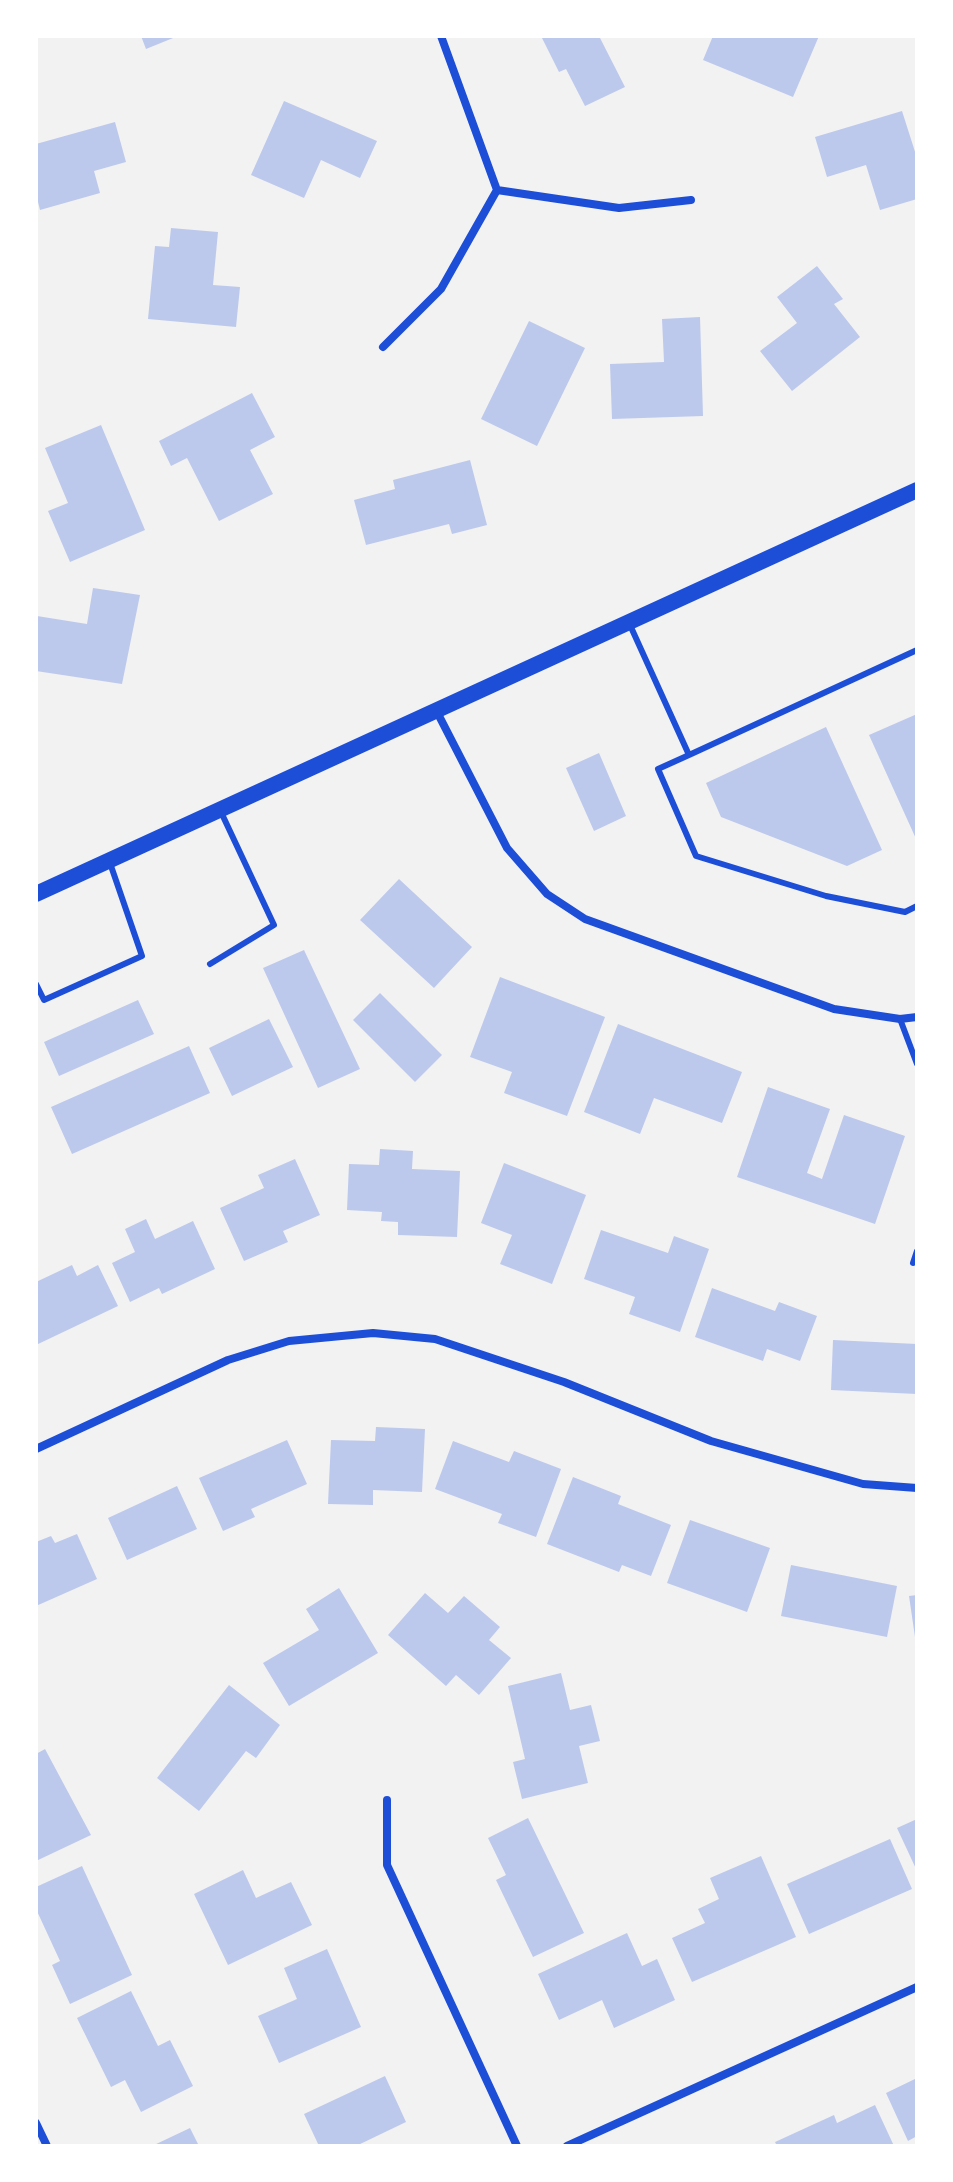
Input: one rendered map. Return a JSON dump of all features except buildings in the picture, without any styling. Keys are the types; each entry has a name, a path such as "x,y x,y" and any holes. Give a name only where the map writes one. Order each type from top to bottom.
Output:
{"main road":[{"path":"36,894 917,490"}],"street":[{"path":"383,347 441,289 497,190 441,36"},
{"path":"497,190 619,208 691,200"},
{"path":"436,710 507,848 547,894 585,919 834,1009 900,1019 917,1017"},
{"path":"36,1449 228,1360 289,1341 373,1333 435,1339 564,1382 711,1441 863,1484 917,1488"},
{"path":"387,1800 387,1865 517,2146"},
{"path":"567,2146 917,1987"},
{"path":"36,2123 47,2146"}],"lane":[{"path":"628,622 689,755"},
{"path":"917,650 658,769 696,856 826,896 905,912 917,906"},
{"path":"210,964 274,925 220,810"},
{"path":"36,984 44,1000 142,956 109,860"},
{"path":"900,1019 917,1064"},
{"path":"913,1263 917,1251"}]}
